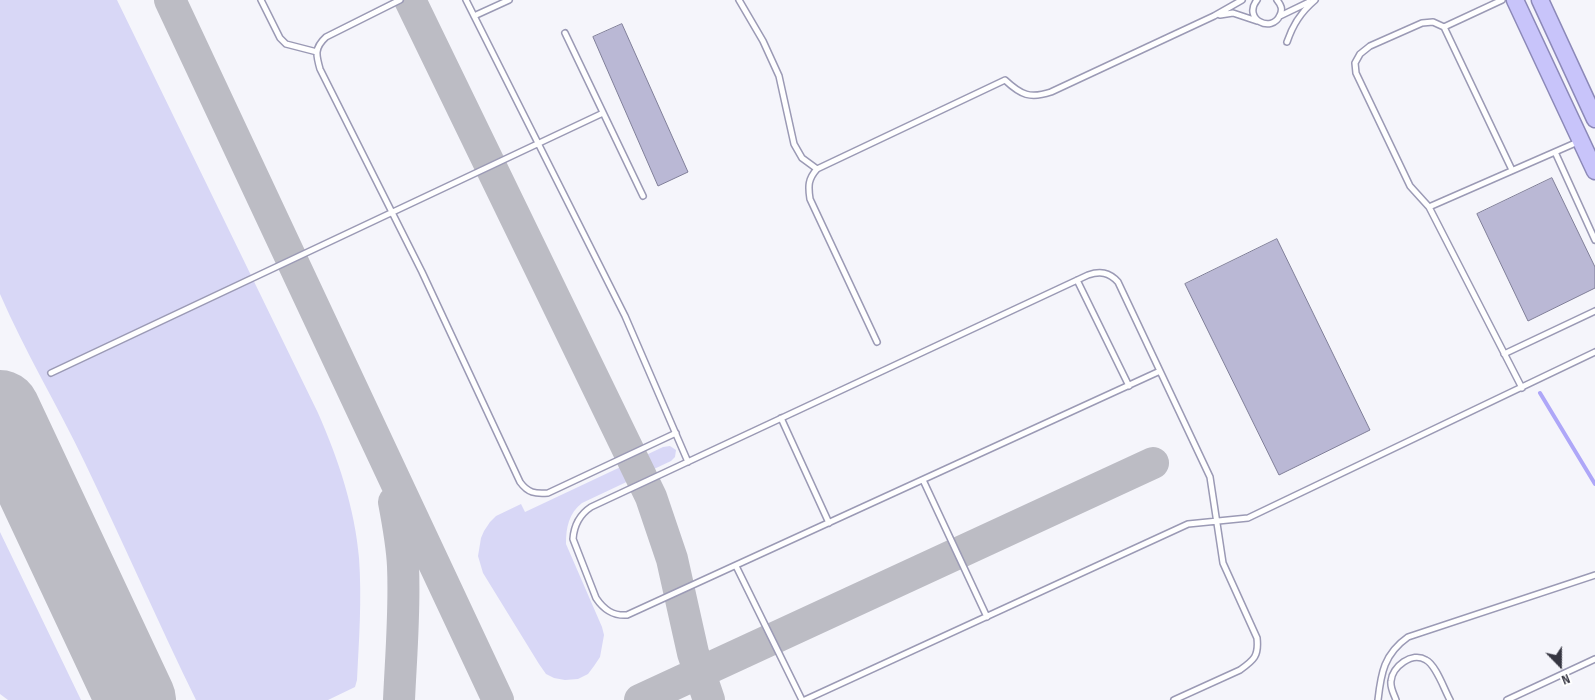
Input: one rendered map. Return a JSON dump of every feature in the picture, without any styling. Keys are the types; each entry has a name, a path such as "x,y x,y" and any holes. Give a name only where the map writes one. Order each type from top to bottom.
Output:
{"highway":[{"path":"1515,0 1595,171"},
{"path":"1540,0 1595,119"}],"lane":[{"path":"261,0 280,38 286,44 317,52"},
{"path":"400,0 326,37 318,44 317,52 320,70 422,272 520,482 531,493 548,493 676,433"},
{"path":"466,0 626,316 688,462"},
{"path":"474,16 509,0"},
{"path":"739,0 763,41 779,76 794,144 802,158 817,169"},
{"path":"877,342 810,199 808,185 811,175 817,169 1005,80 1016,90 1026,95 1040,96 1052,92 1214,16 1242,0"},
{"path":"1257,0 1253,7 1253,12 1260,23"},
{"path":"1277,0 1281,6 1280,16"},
{"path":"1302,0 1309,0"},
{"path":"1214,16 1234,13 1260,23 1273,23 1280,16 1315,0"},
{"path":"1287,42 1294,24 1304,10 1315,0"},
{"path":"1444,27 1502,0"},
{"path":"1512,170 1444,27 1433,22 1422,23 1370,46 1360,54 1355,63 1356,74 1410,186 1429,206 1522,388"},
{"path":"565,32 643,196"},
{"path":"51,373 539,145 603,113"},
{"path":"1429,206 1581,141"},
{"path":"1555,152 1595,240"},
{"path":"1160,372 627,615 611,614 600,604 573,539 573,531 579,517 591,507 1077,280 1096,272 1111,275 1118,282 1210,477 1223,563 1257,638 1258,649 1255,658 1240,670 1174,700"},
{"path":"1077,280 1129,386"},
{"path":"1504,354 1595,311"},
{"path":"736,566 804,700 1188,524 1248,518 1595,352"},
{"path":"781,418 829,523"},
{"path":"923,480 987,617"},
{"path":"1378,700 1382,672 1396,645 1408,637 1595,575"},
{"path":"1396,700 1391,682 1394,672 1401,663 1410,658 1419,658 1426,659 1433,666 1450,700"},
{"path":"1507,700 1595,659"}],"shaded area":[{"path":"0,0 117,0 318,413 339,466 350,502 359,558 360,619 355,687 328,700 196,700 85,463 0,294"},
{"path":"670,446 676,450 675,457 671,461 582,503 571,516 566,544 604,635 600,657 588,674 578,679 565,680 546,674 483,573 478,556 484,531 496,516 521,504 525,512 663,447"},
{"path":"0,532 81,700 8,700 0,694"}],"building":[{"path":"622,24 688,172 658,186 593,37"},
{"path":"1552,178 1595,267 1595,288 1528,321 1477,214"},
{"path":"1277,239 1370,430 1279,475 1185,284"}],"waterway":[{"path":"1540,393 1595,484"}],"taxiway":[{"path":"170,0 498,700"},
{"path":"410,0 651,497 672,559 693,653 709,700"},
{"path":"640,700 1153,463"},
{"path":"394,502 403,566 399,700"}],"runway":[{"path":"0,410 136,700"}]}
